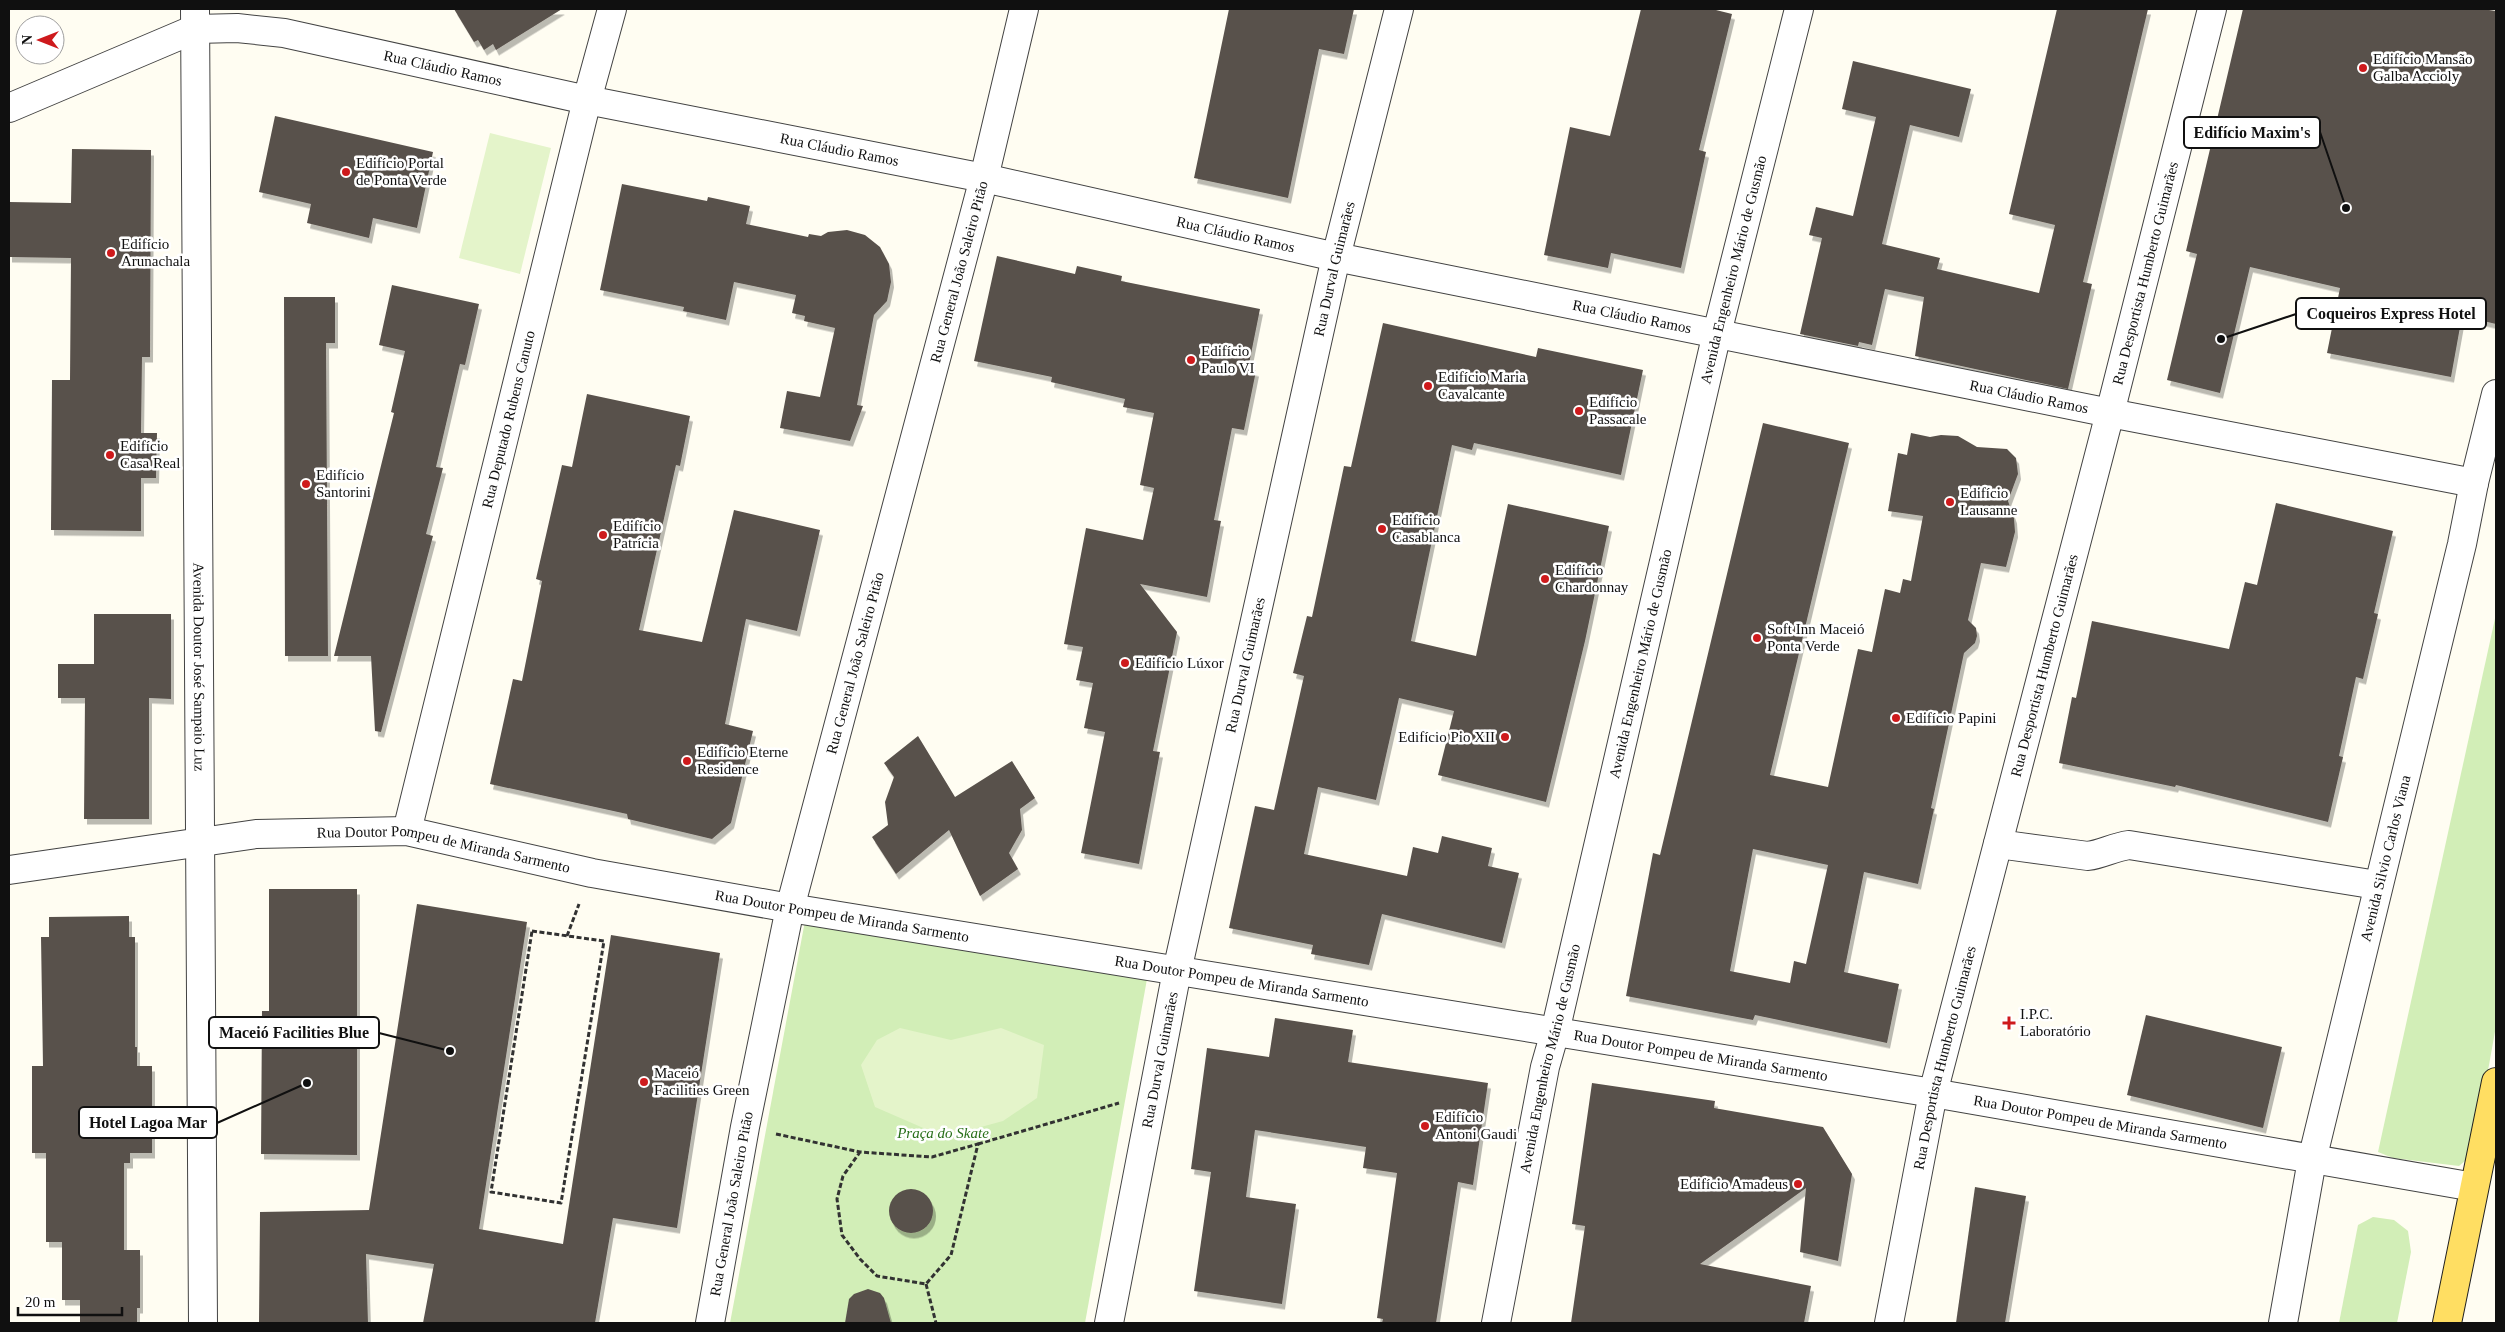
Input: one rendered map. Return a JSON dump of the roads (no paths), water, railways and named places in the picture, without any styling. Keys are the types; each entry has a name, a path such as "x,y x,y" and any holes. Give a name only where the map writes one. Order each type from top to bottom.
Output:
{"main road":[{"path":"2447,1323 2496,1082"}],"street":[{"name":"Rua Deputado Rubens Canuto","path":"407,832 587,100 612,9"},
{"name":"Rua General João Saleiro Pitão","path":"710,1323 745,1127 790,908 984,178 1024,9"},
{"name":"Rua Durval Guimarães","path":"1109,1323 1177,971 1336,257 1400,9"},
{"name":"Avenida Engenheiro Mário de Gusmão","path":"1496,1323 1526,1158 1545,1067 1556,1032 1717,333 1799,9"},
{"name":"Rua Desportista Humberto Guimarães","path":"1889,1323 1934,1093 2110,413 2212,9"},
{"name":"Rua Cláudio Ramos","path":"9,108 195,19 237,28 284,33 587,100 984,178 1336,257 2110,413 2474,483"},
{"name":"Avenida Doutor José Sampaio Luz","path":"195,19 202,1323"},
{"name":"Avenida Silvio Carlos Viana","path":"2283,1323 2312,1160 2377,885 2462,544 2474,483 2496,394"},
{"name":"Rua Doutor Pompeu de Miranda Sarmento","path":"9,870 256,834 407,832 592,873 790,908 1934,1093 2312,1160 2474,1186"},
{"path":"1998,844 2088,856 2097,855 2118,846 2129,845 2377,885"}],"place":[{"name":"Edifício Mansão Galba Accioly","path":"2363,68"},
{"name":"Edifício Portal de Ponta Verde","path":"346,172"},
{"name":"Edifício Maxim's","path":"2346,208"},
{"name":"Edifício Arunachala","path":"111,253"},
{"name":"Coqueiros Express Hotel","path":"2221,339"},
{"name":"Edifício Paulo VI","path":"1191,360"},
{"name":"Edifício Maria Cavalcante","path":"1428,386"},
{"name":"Edifício Passacale","path":"1579,411"},
{"name":"Edifício Casa Real","path":"110,455"},
{"name":"Edifício Santorini","path":"306,484"},
{"name":"Edifício Lausanne","path":"1950,502"},
{"name":"Edifício Casablanca","path":"1382,529"},
{"name":"Edifício Patrícia","path":"603,535"},
{"name":"Edifício Chardonnay","path":"1545,579"},
{"name":"Soft Inn Maceió Ponta Verde","path":"1757,638"},
{"name":"Edifício Lúxor","path":"1125,663"},
{"name":"Edifício Papini","path":"1896,718"},
{"name":"Edifício Pio XII","path":"1505,737"},
{"name":"Edifício Eterne Residence","path":"687,761"},
{"name":"I.P.C. Laboratório","path":"2009,1023"},
{"name":"Maceió Facilities Blue","path":"450,1051"},
{"name":"Maceió Facilities Green","path":"644,1082"},
{"name":"Hotel Lagoa Mar","path":"307,1083"},
{"name":"Edifício Antoni Gaudi","path":"1425,1126"},
{"name":"Edifício Amadeus","path":"1798,1184"}],"park label":[{"name":"Praça do Skate","path":"943,1133"}]}
